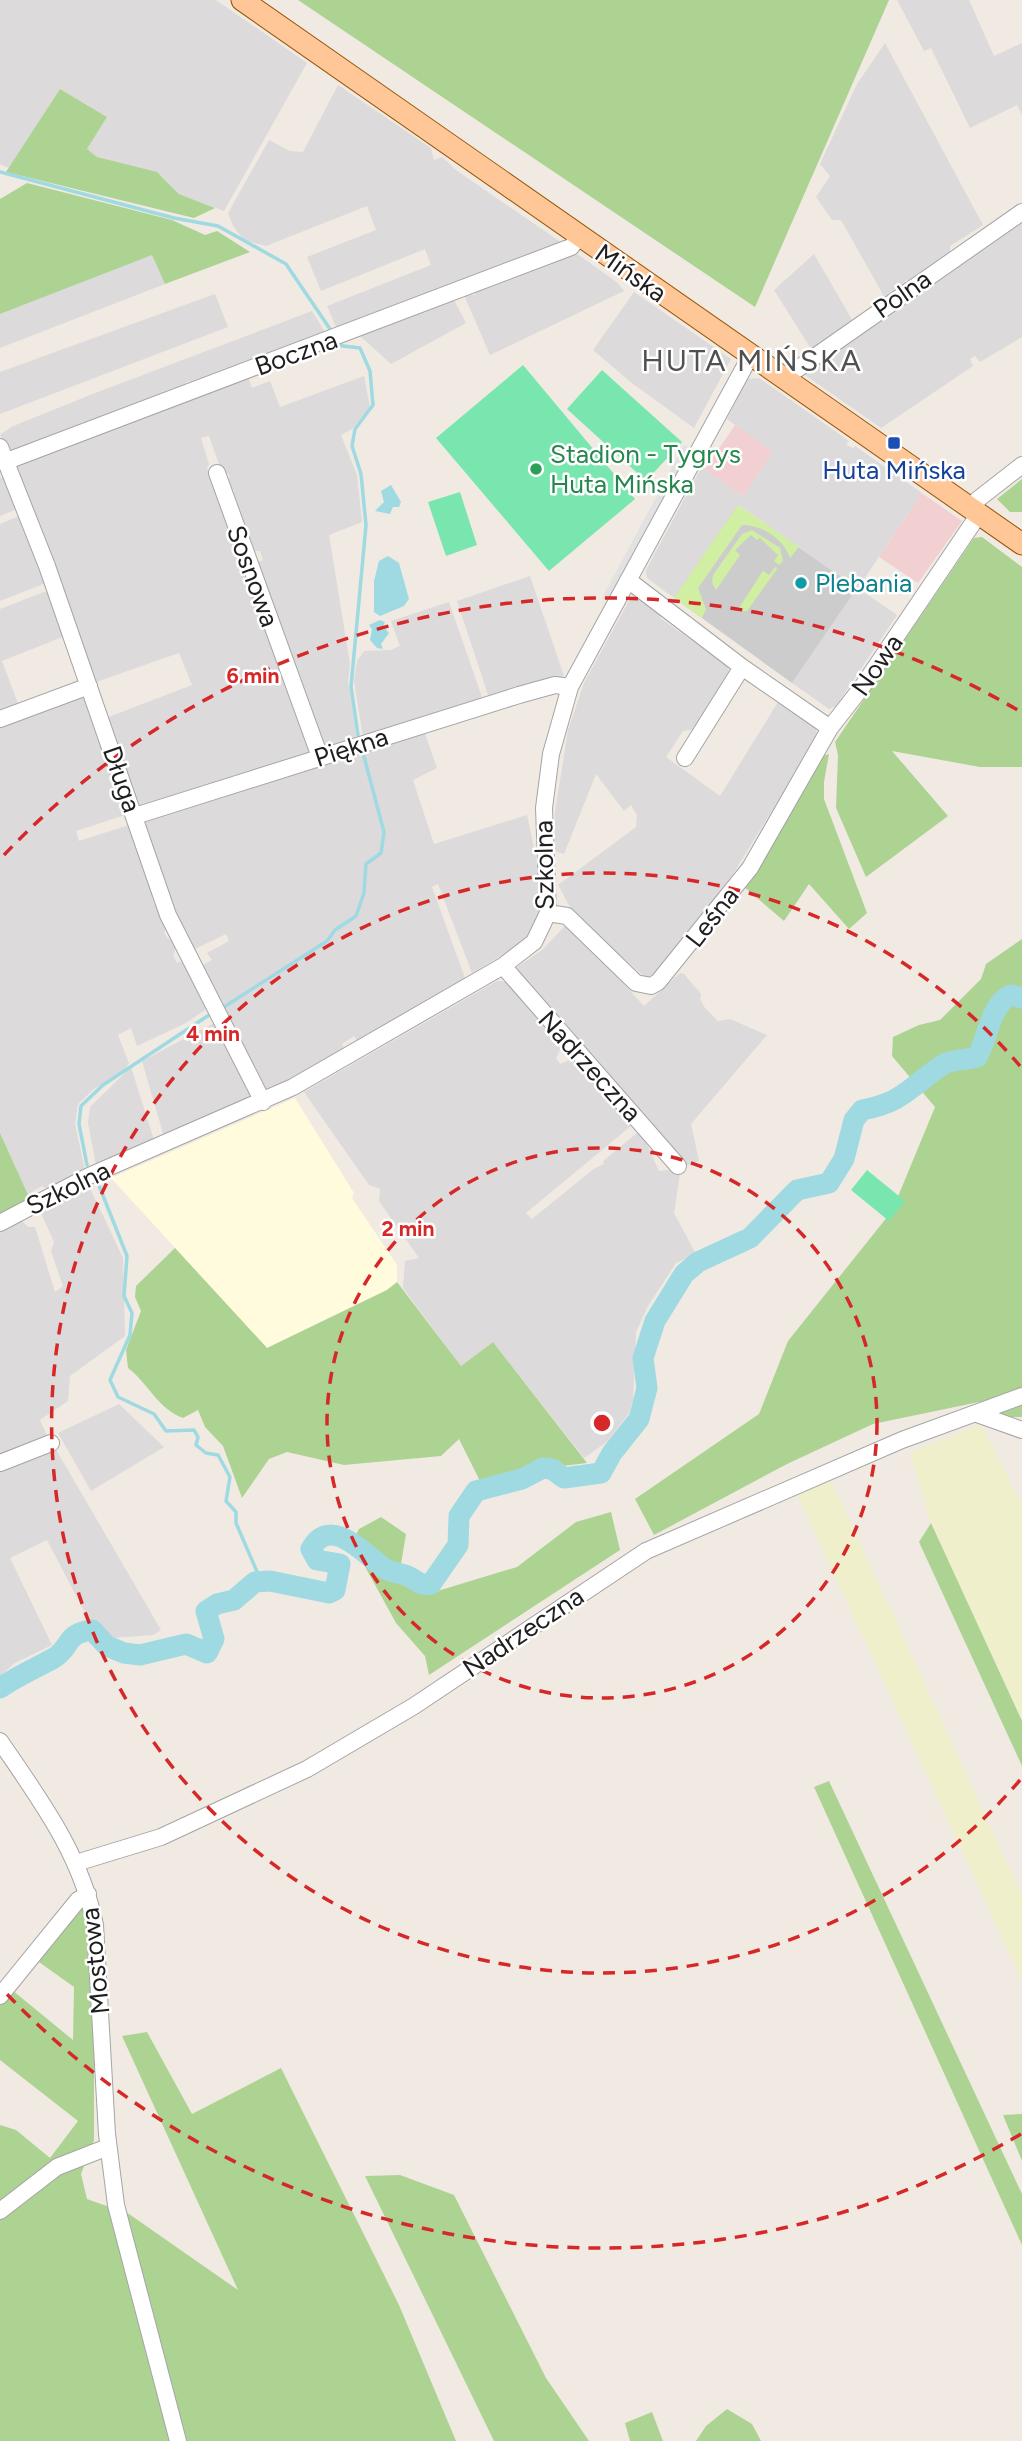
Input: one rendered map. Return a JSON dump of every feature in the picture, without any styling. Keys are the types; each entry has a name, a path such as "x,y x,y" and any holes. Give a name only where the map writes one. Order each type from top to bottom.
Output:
{"main road":[{"name":"Mińska","path":"242,0 1022,544"}],"street":[{"name":"Polna","path":"783,379 1022,212"},
{"name":"Boczna","path":"4,454 488,281 571,247 579,236"},
{"name":"Szkolna","path":"0,1223 89,1176 263,1102 503,966 534,942 548,913 544,808 551,754 570,687 746,364 748,354"},
{"name":"Długa","path":"4,454 177,936 263,1102"},
{"name":"Nowa","path":"830,728 924,597 975,520 977,500 1022,466"},
{"name":"Sosnowa","path":"217,472 320,757"},
{"path":"628,580 742,667 830,728"},
{"path":"685,758 742,667"},
{"name":"Piękna","path":"135,816 519,695 555,685 570,687"},
{"path":"0,719 89,686"},
{"name":"Leśna","path":"548,913 567,916 636,983 651,986 658,982 759,854 779,812 830,728"},
{"name":"Nadrzeczna","path":"503,966 678,1166"},
{"name":"Nadrzeczna","path":"76,1863 161,1838 307,1769 414,1706 646,1551 902,1440 977,1415 1022,1396"},
{"path":"977,1415 1022,1430"},
{"path":"0,1462 51,1443"},
{"name":"Mostowa","path":"0,1741 61,1831 88,1894 95,1926 108,2147 116,2205 178,2441"},
{"path":"0,1996 78,1900 88,1894"},
{"path":"0,2211 57,2167 108,2147"}],"shaded area":[{"path":"0,0 216,0 307,63 224,211 179,194 161,175 97,157 87,149 107,117 60,89 9,168 0,164"},
{"path":"897,0 969,0 994,56 1022,43 1022,115 1017,105 970,128 931,48 924,51"},
{"path":"885,43 983,225 950,246 950,253 910,282 906,280 901,288 885,298 841,220 832,220 816,197 830,176 820,164 857,84"},
{"path":"338,85 431,148 434,160 442,157 456,170 565,245 339,334 327,306 431,265 425,249 321,291 307,257 376,230 367,206 266,246 244,240 233,226 228,213 269,140 290,151 303,152"},
{"path":"1022,217 1022,337 980,362 975,356 970,359 973,366 881,428 802,373"},
{"path":"573,251 618,283 624,291 490,355 464,295 475,295 475,290"},
{"path":"152,254 165,284 0,348 0,314"},
{"path":"814,254 854,323 813,352 774,290"},
{"path":"634,292 731,359 694,428 633,384 593,350"},
{"path":"215,294 228,327 0,414 0,372"},
{"path":"453,298 466,323 391,364 359,335 423,310 430,310"},
{"path":"312,311 328,337 198,383 188,381 177,393 64,437 54,435 48,442 11,454 0,435 11,427 90,395"},
{"path":"247,374 252,388 270,381 280,407 364,376 370,407 352,429 341,435 357,475 362,522 329,535 350,664 348,681 357,739 326,750 320,746 254,564 263,560 260,551 250,551 232,504 234,491 224,483 230,476 220,467 209,436 201,438 210,477 215,478 313,749 308,755 137,807 106,718 192,685 179,653 93,683 66,598 14,461"},
{"path":"759,378 849,441 846,445 853,448 855,446 922,493 858,588 897,615 836,706 829,709 792,683 857,588 739,505 674,598 647,578 646,570 702,466 743,496 772,453 727,419 747,379"},
{"path":"735,425 773,452 743,496 705,469"},
{"path":"684,445 692,449 610,603 602,598"},
{"path":"7,475 17,509 0,516 0,478"},
{"path":"922,493 962,521 918,583 879,557"},
{"path":"738,505 857,588 792,683 674,598"},
{"path":"19,516 46,583 0,601 0,524"},
{"path":"530,576 564,676 489,698 457,601"},
{"path":"44,592 50,593 65,636 2,661 19,706 0,710 0,609"},
{"path":"638,596 661,614 660,618 728,666 729,673 696,729 683,731 666,757 720,796 778,702 816,729 817,737 733,874 652,983 575,916 558,885 636,827 637,815 631,805 624,811 596,774 564,854 554,851 555,812 568,730 584,683 631,597"},
{"path":"449,602 483,700 363,737 354,681 357,661 364,651 391,650 400,646 391,621"},
{"path":"86,693 128,814 76,831 79,841 132,824 156,893 152,898 155,906 161,907 169,926 164,932 167,938 173,940 176,948 173,955 177,963 183,961 208,1008 184,1024 137,1046 131,1028 118,1035 129,1063 123,1072 94,1089 78,1104 75,1124 85,1170 48,1189 42,1186 33,1191 30,1199 0,1133 0,726"},
{"path":"424,731 437,768 413,780 434,844 527,815 543,891 541,909 528,940 472,973 438,884 432,887 465,978 357,1041 354,1036 342,1044 344,1048 284,1083 271,1090 262,1088 200,967 212,960 207,953 229,941 226,934 191,951 171,905 161,875 163,873 144,827 146,821 149,817 184,806 186,809 195,806 195,802 306,767 309,770 319,766 321,762"},
{"path":"570,925 644,1006 680,973 684,974 701,994 700,999 705,1008 718,1021 730,1019 767,1035 691,1124 699,1161 685,1166 598,1069 599,1063 594,1057 589,1058 513,970 542,950 565,926"},
{"path":"497,981 509,982 563,1044 556,1058 560,1064 577,1057 631,1119 631,1126 526,1213 532,1219 595,1168 604,1164 603,1161 637,1133 643,1136 659,1171 675,1169 680,1174 674,1213 696,1254 676,1263 648,1306 636,1332 633,1400 629,1413 608,1441 584,1458 493,1342 461,1366 403,1288 405,1261 419,1258 379,1201 380,1189 369,1185 304,1092"},
{"path":"216,1022 251,1091 247,1101 164,1137 142,1061"},
{"path":"131,1067 154,1140 96,1165 88,1123 90,1107"},
{"path":"295,1098 354,1193 352,1198 397,1265 397,1282 387,1290 267,1348 111,1178"},
{"path":"89,1186 123,1258 125,1336 70,1376 68,1401 40,1420 48,1438 0,1456 0,1233 22,1221 28,1227 35,1227 55,1292 63,1286 51,1251 54,1242 40,1211"},
{"path":"119,1404 164,1447 91,1491 58,1433"},
{"path":"54,1446 161,1630 153,1635 113,1638 93,1628 47,1540 10,1558 52,1645 15,1663 0,1676 0,1468 16,1466 21,1459"}],"green space":[{"path":"298,0 889,0 755,307"},
{"path":"60,89 107,117 87,149 97,157 157,172 179,194 215,208 194,218 6,172"},
{"path":"27,183 172,220 205,235 217,231 250,252 165,284 152,255 0,314 0,199"},
{"name":"Stadion - Tygrys Huta Mińska","path":"523,365 635,499 549,571 436,438"},
{"path":"602,370 682,442 646,481 567,409"},
{"path":"1022,479 1022,512 1010,512 997,499"},
{"path":"460,492 477,545 446,556 428,502"},
{"path":"738,505 799,547 790,558 783,545 771,534 757,527 742,525 698,588 706,609 702,618 674,598"},
{"path":"752,530 780,548 783,561 779,565 774,561 778,555 760,538 757,540 751,535 735,550 740,555 716,590 712,582 713,575 742,534"},
{"path":"982,537 1022,567 1022,767 980,767 892,751 948,816 866,877 836,808 838,755 835,742 974,538"},
{"path":"776,566 777,569 747,611 737,611 763,571 769,575"},
{"path":"829,754 824,799 867,913 849,929 809,884 784,921 742,885 819,757"},
{"path":"1022,939 1022,1417 999,1417 979,1402 873,1424 787,1464 654,1535 635,1499 759,1414 788,1341 892,1211 935,1107 892,1056 893,1037 919,1025 940,1020 981,979 986,964"},
{"path":"0,1133 30,1199 0,1215"},
{"path":"867,1170 905,1201 889,1221 851,1190"},
{"path":"175,1248 267,1348 387,1290 397,1282 461,1366 493,1342 587,1463 554,1467 544,1464 482,1485 459,1439 441,1456 344,1465 287,1452 269,1459 242,1498 223,1446 205,1427 198,1410 183,1418 174,1414 128,1368 126,1350 141,1311 135,1297 136,1286"},
{"path":"981,1424 1022,1505 1022,1721 931,1523 910,1453"},
{"path":"830,1478 1022,1895 1022,1981 795,1490"},
{"path":"611,1512 620,1550 429,1675 425,1656 396,1623 352,1543 359,1529 381,1517 406,1534 399,1576 431,1593 517,1567 576,1522"},
{"path":"931,1523 1022,1721 1022,1766 919,1542"},
{"path":"829,1781 1022,2194 1022,2245 814,1787"},
{"path":"77,1907 85,1910 94,2043 94,2140 81,2174 87,2199 129,2214 238,2290 122,2036 147,2032 192,2114 281,2068 399,2305 456,2441 0,2441 0,2125 16,2130 50,2158 78,2121 0,2060 0,2004 12,1990 73,2040 74,1987 39,1962"},
{"path":"1022,2114 1022,2161 1003,2115"},
{"path":"400,2175 454,2195 546,2378 589,2441 494,2441 365,2176"},
{"path":"727,2409 752,2424 761,2441 696,2441 706,2426"},
{"path":"652,2412 663,2441 630,2441 625,2423"}],"water":[{"path":"391,485 401,502 399,507 393,507 390,514 375,511 384,502 381,491"},
{"path":"388,556 399,563 409,599 404,606 380,616 374,612 374,581 379,561"},
{"path":"380,620 385,622 383,626 389,633 381,644 383,649 377,648 370,640 372,629 369,625"}],"waterway":[{"path":"0,172 174,218 218,226 286,264 330,329"},
{"path":"335,345 360,348 370,371 373,405 355,429 352,446 361,474 366,525 351,687 358,735"},
{"path":"224,1007 327,941 335,930 356,916 364,893 366,864 381,853 384,832 362,749"},
{"path":"0,1688 54,1658 77,1634 92,1630 107,1646 124,1653 140,1655 186,1644 207,1653 214,1639 206,1611 217,1604 234,1600 255,1582 270,1581 329,1593 335,1590 340,1564 317,1560 311,1549 319,1539 328,1535 347,1540 387,1570 409,1576 424,1584 431,1584 458,1545 459,1516 476,1491 522,1479 543,1468 552,1469 564,1478 601,1473 612,1453 639,1419 647,1388 643,1358 655,1321 684,1274 698,1262 750,1238 797,1190 829,1183 844,1159 854,1120 862,1110 898,1098 947,1062 977,1057 998,1006 1011,995 1022,998"},
{"path":"87,1165 79,1124 81,1106 103,1085 209,1015"},
{"path":"98,1183 127,1256 124,1296 132,1313 130,1335 110,1380 118,1397 154,1414 166,1431 194,1430 198,1437 196,1445 206,1453 218,1455 230,1477 226,1501 236,1512 236,1523 261,1581"}],"place":[{"name":"Huta Mińska","path":"894,443"},
{"name":"Stadion - Tygrys Huta Mińska","path":"536,469"},
{"name":"Plebania","path":"801,583"}],"district":[{"name":"HUTA MIŃSKA","path":"752,360"}]}
